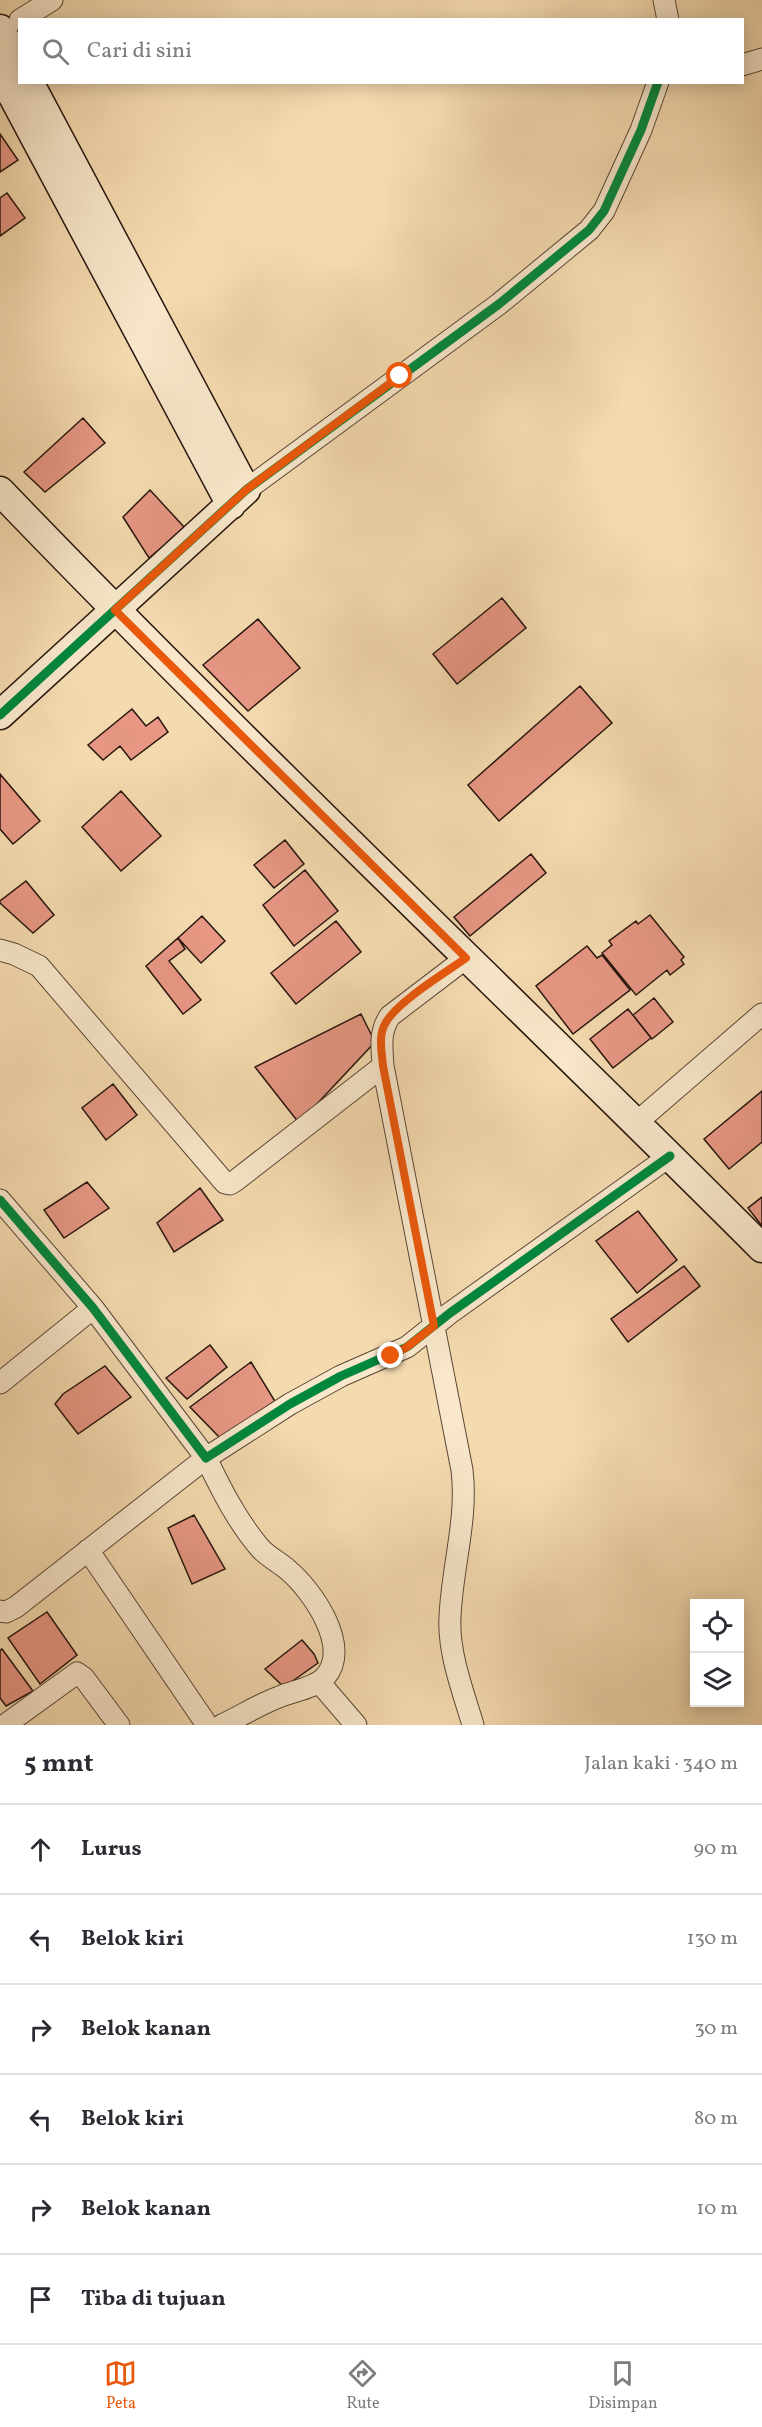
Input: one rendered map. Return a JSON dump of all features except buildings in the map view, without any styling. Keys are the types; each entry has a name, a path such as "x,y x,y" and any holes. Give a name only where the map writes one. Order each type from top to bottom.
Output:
{"street":[{"path":"22,18 52,0"},
{"path":"664,0 668,18"},
{"path":"10,25 18,57"},
{"path":"744,64 762,58"},
{"path":"0,72 238,498"},
{"path":"30,84 238,498"},
{"path":"0,715 238,498 499,304 589,230 604,211 641,130 657,84"},
{"path":"0,491 115,610 762,1248"},
{"path":"0,950 39,966 225,1183 230,1184 236,1181 383,1066"},
{"path":"466,958 390,1016 381,1036 383,1066 463,1484 450,1620 454,1655 473,1725"},
{"path":"636,1123 762,1014"},
{"path":"0,1612 16,1607 206,1458 290,1404 341,1377 407,1347 670,1156"},
{"path":"0,1200 93,1308 206,1458 220,1488 261,1549 301,1582 316,1602 329,1627 334,1644 333,1665 319,1682 277,1697 222,1725"},
{"path":"0,1383 93,1308"},
{"path":"88,1550 207,1725"},
{"path":"5,1725 77,1672 119,1725"},
{"path":"319,1682 356,1725"}],"cycle path":[{"path":"0,715 246,490 499,304 589,230 604,211 641,130 657,84"},
{"path":"0,1200 93,1308 206,1458 290,1404 341,1376 407,1347 450,1313 670,1156"}],"route":[{"path":"391,1356 434,1326 383,1066 381,1036 390,1016 466,958 115,610 246,490 400,376"}]}
